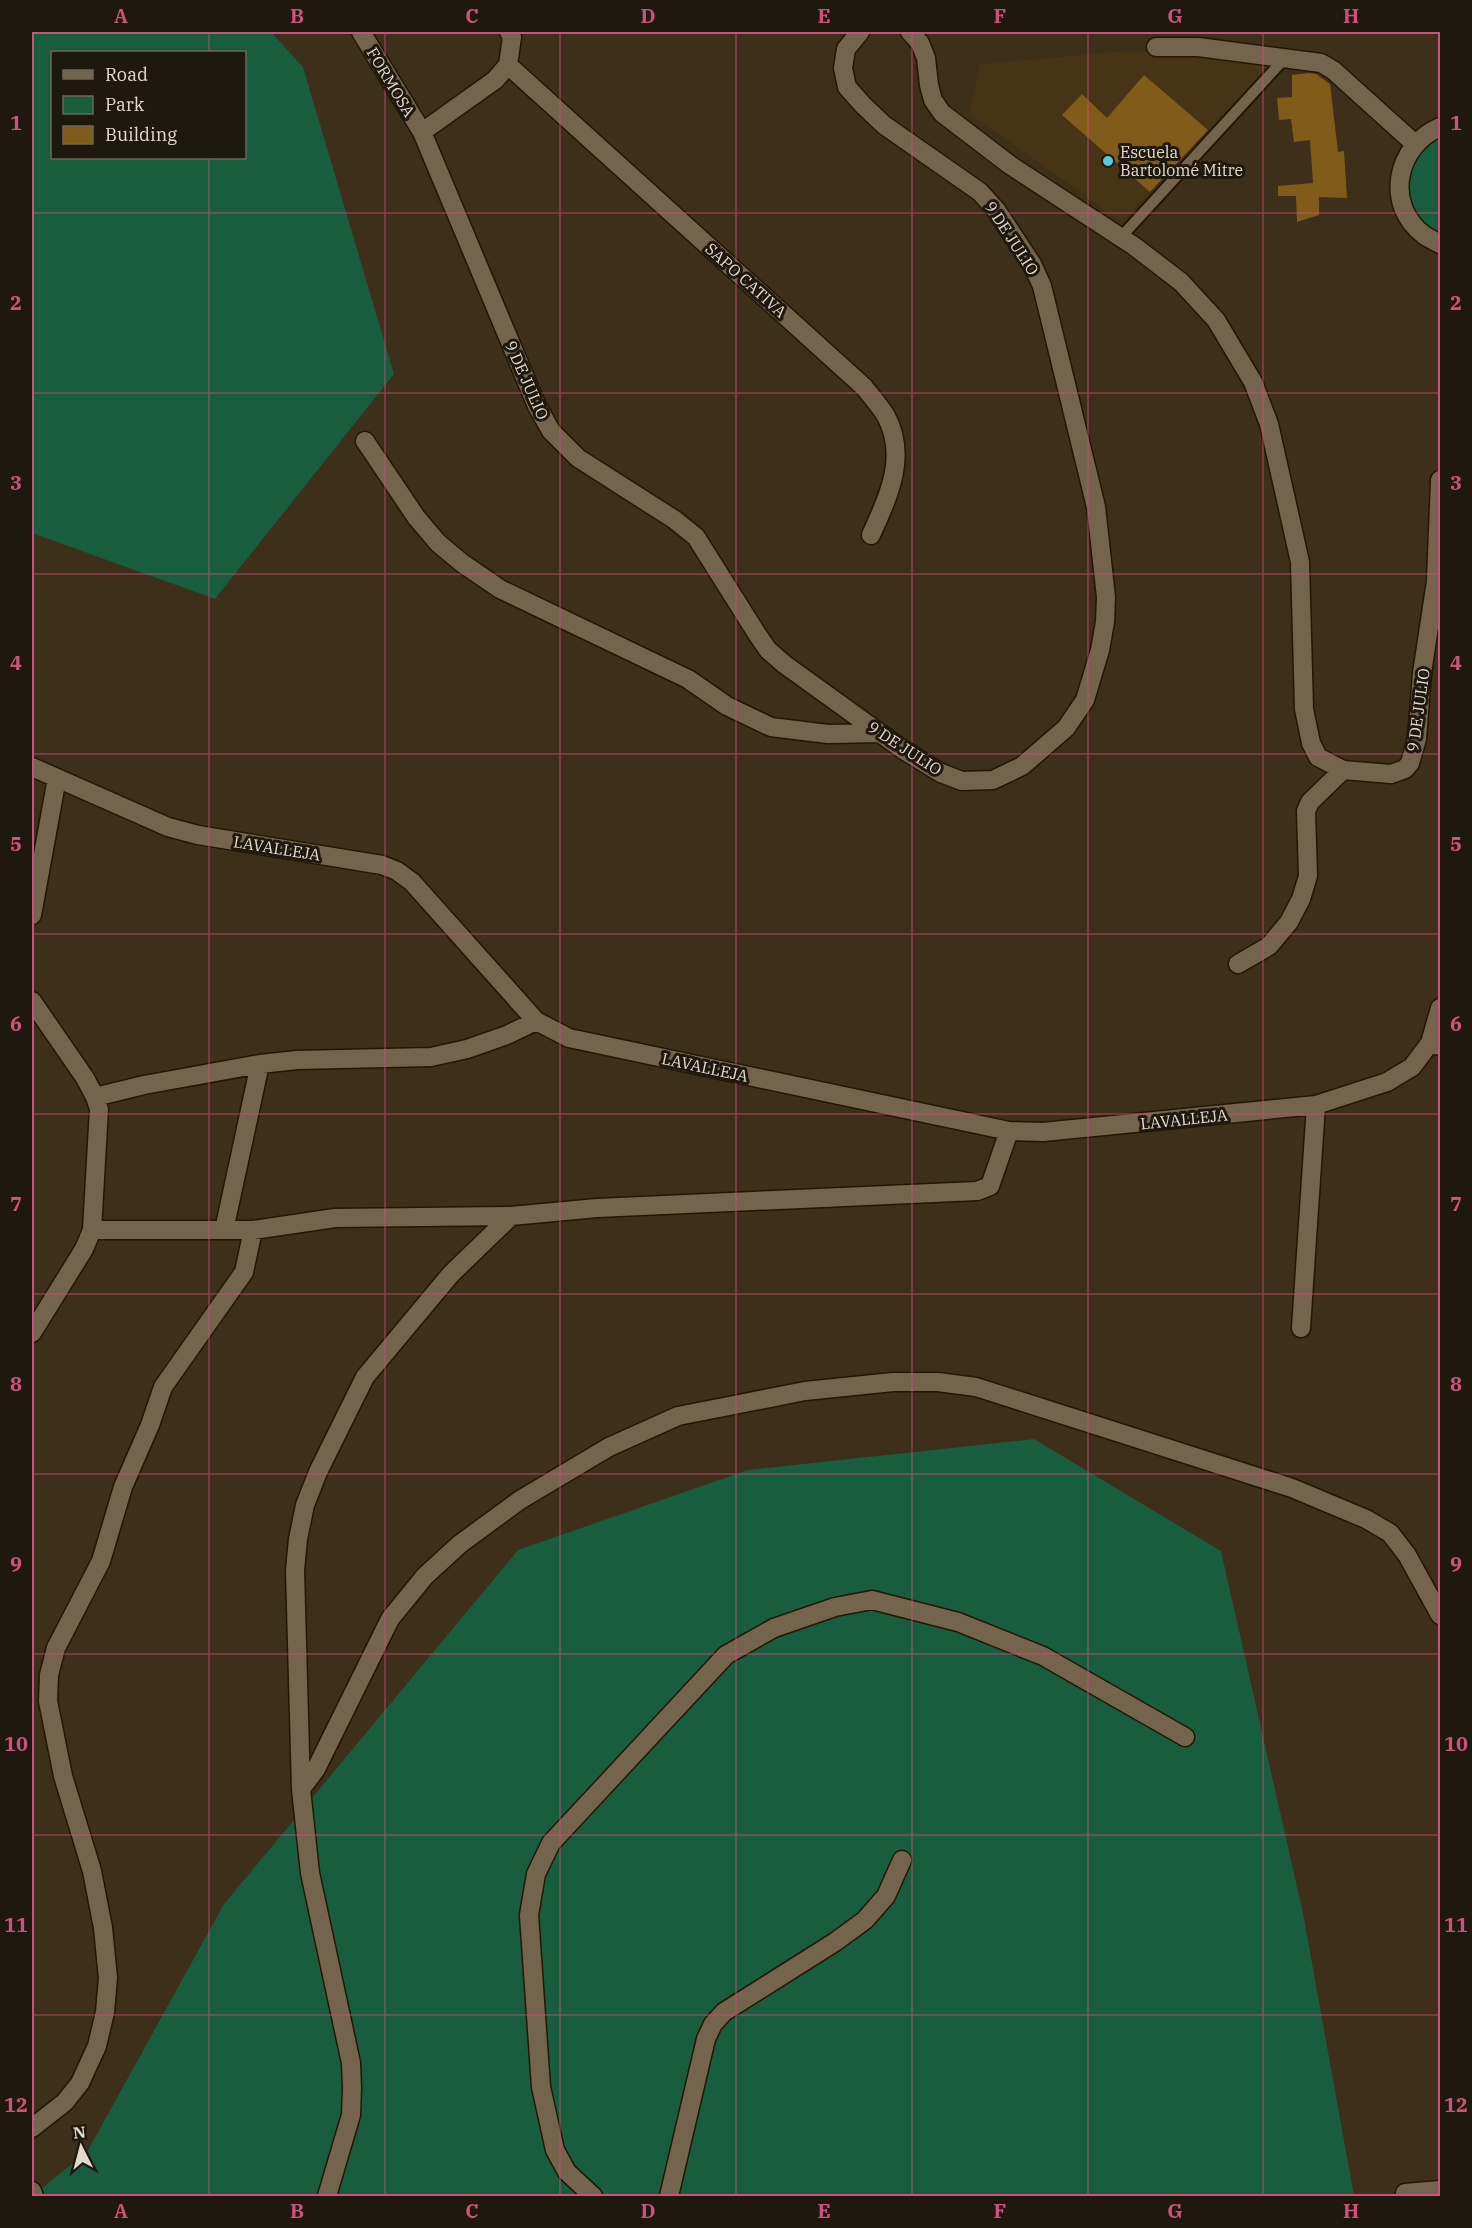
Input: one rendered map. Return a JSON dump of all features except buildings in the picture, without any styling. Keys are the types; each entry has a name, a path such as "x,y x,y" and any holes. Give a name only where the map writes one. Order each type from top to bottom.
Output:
{"street":[{"name":"FORMOSA","path":"361,32 422,132"},
{"path":"422,132 495,80 508,65 512,37 509,32"},
{"name":"9 DE JULIO","path":"422,132 537,406 551,431 578,458 675,520 696,537 768,650 784,664 880,733 941,773 962,781 993,780 1022,766 1066,729 1085,700 1100,650 1105,622 1106,597 1096,507 1042,286 1032,264 997,211 980,192 884,124 847,87 843,68 846,49 860,32"},
{"name":"9 DE JULIO","path":"910,32 920,43 926,58 933,100 942,113 1010,165 1121,237 1181,282 1216,320 1253,382 1269,424 1300,562 1304,709 1311,743 1318,757 1343,770 1391,774 1405,769 1410,763 1417,739 1422,673 1438,583 1440,480"},
{"path":"1156,47 1198,47 1321,63 1333,70 1414,144"},
{"name":"SAPO CATIVA","path":"508,65 864,387 886,417 894,440 897,460 892,487 871,535"},
{"path":"1440,127 1429,132 1414,144 1404,161 1399,181 1401,201 1410,220 1424,235 1440,244"},
{"path":"365,441 416,517 438,543 500,590 688,679 727,706 771,727 828,734 880,733"},
{"name":"LAVALLEJA","path":"32,767 168,827 198,835 382,865 397,871 412,882 536,1021 569,1038 1009,1131 1043,1132 1316,1105 1387,1082 1412,1067 1435,1044"},
{"path":"1238,964 1269,946 1288,922 1301,899 1308,876 1306,811 1310,802 1343,770"},
{"path":"32,915 57,778"},
{"path":"32,1001 85,1078 99,1109 93,1230 84,1249 32,1333"},
{"path":"1435,1044 1440,1008"},
{"path":"95,1097 144,1085 260,1064 297,1060 431,1057 467,1049 507,1035 536,1021"},
{"path":"224,1230 260,1064"},
{"path":"1301,1328 1316,1105"},
{"path":"93,1230 253,1230 335,1218 511,1216 597,1208 977,1191 990,1186 1009,1131"},
{"path":"327,2196 351,2115 351,2072 310,1873 301,1789 295,1570 298,1539 305,1505 318,1472 365,1377 451,1274 511,1216"},
{"path":"32,2128 65,2102 80,2083 97,2046 105,2012 108,1978 103,1928 92,1871 63,1776 48,1701 49,1675 53,1657 101,1561 123,1487 150,1425 163,1387 244,1272 253,1230"},
{"path":"301,1789 316,1769 390,1618 425,1576 460,1544 520,1500 609,1447 678,1416 805,1391 893,1382 938,1382 976,1386 1292,1488 1366,1519 1390,1533 1407,1555 1440,1615"},
{"path":"593,2196 586,2192 567,2172 555,2150 541,2086 529,1915 536,1874 551,1843 726,1655 774,1628 835,1607 872,1600 958,1622 1043,1656 1185,1737"},
{"path":"669,2196 706,2039 713,2024 724,2012 835,1942 865,1920 886,1896 902,1860"},
{"path":"1405,2193 1440,2190"},
{"path":"32,2191 34,2196"}],"lane":[{"path":"1121,237 1286,57"}],"shaded area":[{"name":"Escuela Bartolomé Mitre","path":"1125,51 1201,53 1274,60 1122,222 969,113 980,64"}],"green space":[{"path":"32,32 271,32 303,67 394,374 215,599 32,533"},
{"path":"1440,127 1440,244 1409,220 1404,161"},
{"path":"1034,1439 1221,1551 1303,1913 1354,2196 32,2196 87,2152 224,1904 518,1550 748,1470"}],"place":[{"name":"Escuela Bartolomé Mitre","path":"1108,161"}]}
